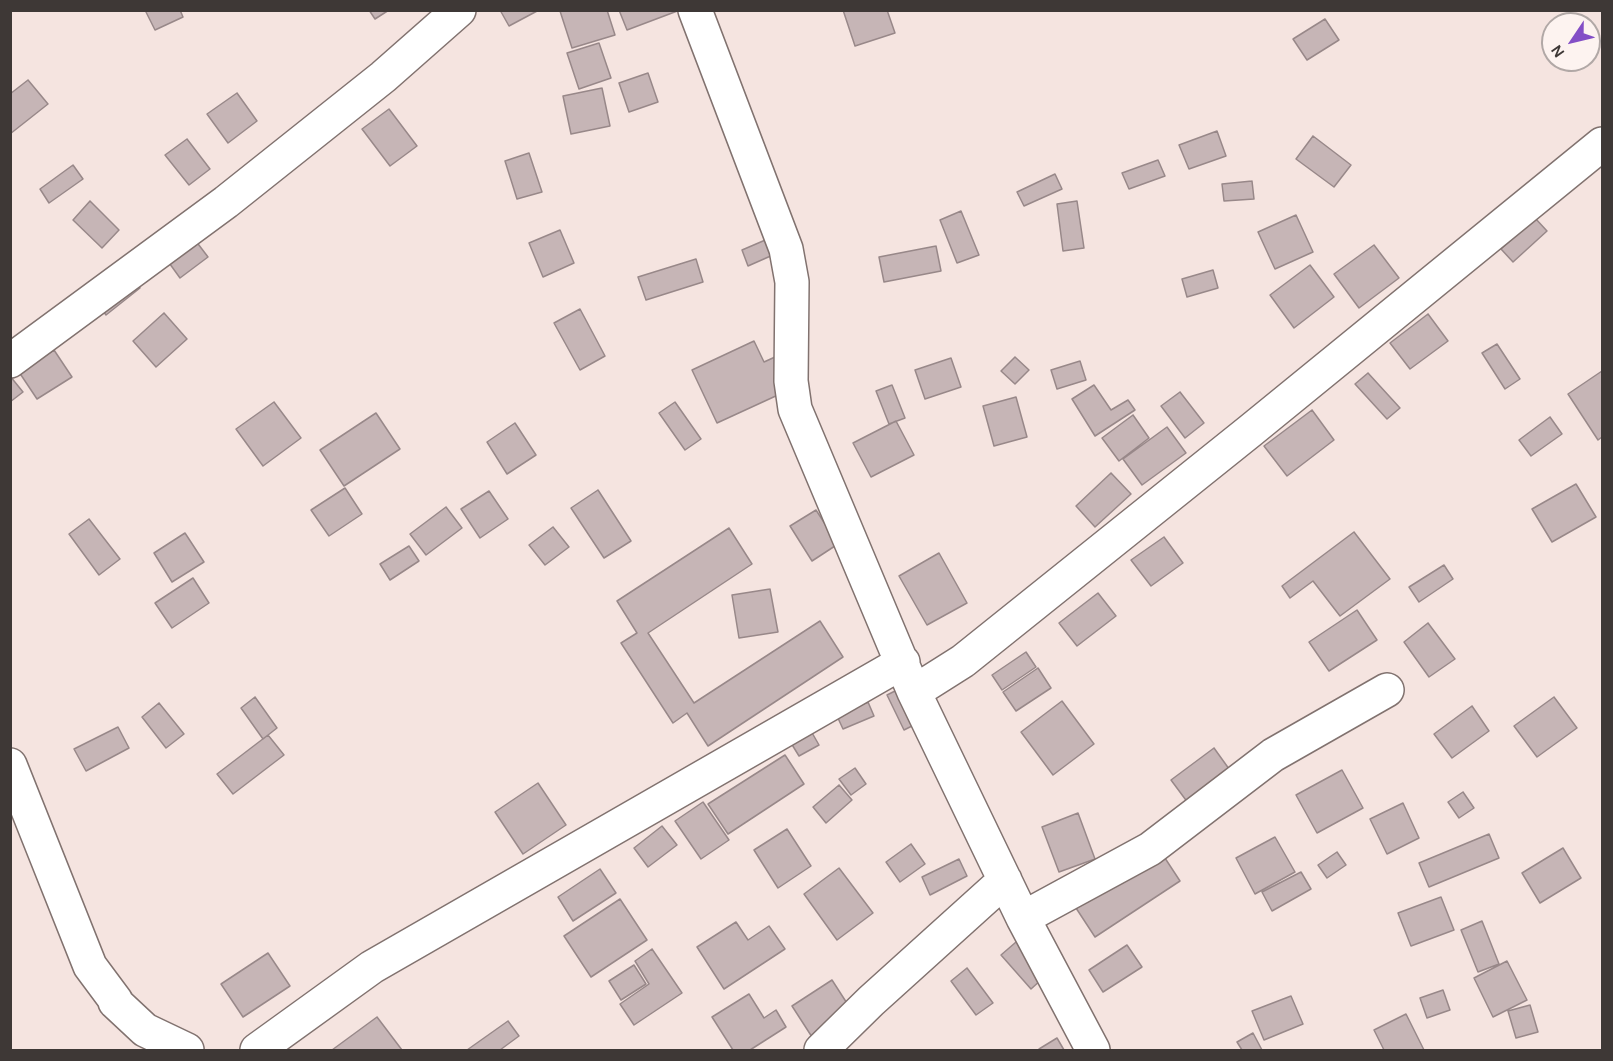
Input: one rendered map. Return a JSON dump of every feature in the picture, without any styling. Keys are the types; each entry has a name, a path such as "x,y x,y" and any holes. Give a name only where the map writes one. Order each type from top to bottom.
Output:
{"street":[{"path":"10,361 226,202 383,77 459,10"},
{"path":"695,10 786,249 792,282 790,381 795,409 909,677 1023,918 1093,1050"},
{"path":"257,1050 372,967 909,677 963,661 1602,144"},
{"path":"1023,918 1150,849 1273,755 1387,690"},
{"path":"10,765 90,966 115,1002 145,1030 187,1050"},
{"path":"821,1050 871,1001 1005,880"}],"building":[{"path":"145,10 180,10 183,17 155,30"},
{"path":"369,10 389,10 375,19"},
{"path":"500,10 539,10 509,26"},
{"path":"607,10 615,35 572,48 560,11"},
{"path":"619,10 680,10 627,30"},
{"path":"843,10 887,10 895,33 855,46"},
{"path":"1325,19 1339,40 1307,60 1293,39"},
{"path":"599,43 611,78 579,89 567,53"},
{"path":"648,73 658,102 629,112 619,83"},
{"path":"28,80 48,104 10,134 10,94"},
{"path":"602,88 610,126 571,134 563,96"},
{"path":"237,93 257,121 228,143 207,114"},
{"path":"389,109 417,146 390,166 362,129"},
{"path":"1217,131 1226,156 1189,169 1179,145"},
{"path":"1313,136 1351,165 1334,187 1296,159"},
{"path":"187,139 210,169 189,185 165,155"},
{"path":"529,153 542,192 517,199 505,161"},
{"path":"1158,160 1165,176 1129,189 1122,173"},
{"path":"73,165 83,179 49,203 40,189"},
{"path":"1055,174 1062,189 1024,206 1017,192"},
{"path":"1252,181 1254,199 1224,201 1222,184"},
{"path":"90,201 119,230 102,248 73,220"},
{"path":"1077,201 1084,248 1063,251 1057,204"},
{"path":"961,211 979,255 957,263 940,220"},
{"path":"1296,215 1313,252 1275,269 1258,232"},
{"path":"1535,218 1547,231 1513,262 1501,249"},
{"path":"560,230 574,263 543,277 529,243"},
{"path":"189,232 208,257 180,278 162,253"},
{"path":"784,232 791,247 748,266 742,250"},
{"path":"1374,245 1399,278 1359,308 1334,274"},
{"path":"936,246 941,271 884,282 879,257"},
{"path":"696,259 703,282 646,300 638,277"},
{"path":"1310,265 1334,297 1294,328 1270,295"},
{"path":"1213,270 1218,288 1187,297 1182,279"},
{"path":"132,276 140,288 106,315 97,303"},
{"path":"580,309 605,356 580,370 554,323"},
{"path":"164,313 187,339 156,367 133,341"},
{"path":"1428,314 1448,341 1410,369 1390,343"},
{"path":"754,341 764,362 775,357 791,389 717,423 692,370"},
{"path":"1497,344 1520,379 1505,389 1482,353"},
{"path":"54,350 72,377 37,399 19,372"},
{"path":"1015,357 1029,370 1015,384 1001,371"},
{"path":"951,358 961,387 925,399 915,370"},
{"path":"1080,361 1086,380 1057,389 1051,370"},
{"path":"1602,371 1602,437 1598,440 1568,394"},
{"path":"1368,373 1400,408 1387,419 1355,384"},
{"path":"10,376 23,392 10,402"},
{"path":"892,385 905,418 889,424 876,391"},
{"path":"1094,385 1111,410 1128,400 1135,410 1095,436 1072,399"},
{"path":"1180,392 1204,423 1185,438 1161,406"},
{"path":"1016,397 1027,437 994,446 983,406"},
{"path":"274,402 301,438 263,466 236,429"},
{"path":"675,402 701,439 685,450 659,413"},
{"path":"1312,410 1334,440 1287,476 1264,446"},
{"path":"376,413 400,449 344,486 320,450"},
{"path":"1133,415 1149,438 1119,461 1102,438"},
{"path":"1550,417 1562,434 1531,456 1519,440"},
{"path":"896,421 914,455 871,477 853,443"},
{"path":"515,423 536,455 507,474 487,442"},
{"path":"1167,427 1186,453 1142,485 1123,459"},
{"path":"1111,473 1131,494 1095,527 1076,506"},
{"path":"1576,484 1596,517 1552,542 1532,509"},
{"path":"345,488 362,514 329,536 311,510"},
{"path":"598,490 631,541 604,558 571,508"},
{"path":"489,491 508,519 480,538 461,509"},
{"path":"446,507 462,528 426,555 410,534"},
{"path":"816,510 838,544 812,561 790,526"},
{"path":"89,519 120,559 99,575 69,534"},
{"path":"553,527 569,547 545,565 529,545"},
{"path":"729,528 752,564 648,633 694,703 820,621 843,657 708,746 687,713 673,723 621,643 637,633 617,601"},
{"path":"1354,532 1390,579 1340,616 1313,581 1290,598 1282,586"},
{"path":"185,533 204,562 172,582 154,553"},
{"path":"1164,537 1183,563 1151,586 1131,560"},
{"path":"409,546 419,561 390,580 380,564"},
{"path":"939,553 967,603 927,625 899,576"},
{"path":"1444,565 1453,579 1419,602 1409,587"},
{"path":"193,578 209,603 172,628 155,603"},
{"path":"770,589 778,632 739,638 732,595"},
{"path":"1098,593 1116,616 1077,646 1059,623"},
{"path":"1357,610 1377,640 1329,671 1309,642"},
{"path":"1428,623 1455,659 1429,677 1404,642"},
{"path":"1026,652 1036,667 1002,690 992,675"},
{"path":"1038,668 1051,688 1016,711 1003,692"},
{"path":"917,680 934,715 904,730 887,695"},
{"path":"255,697 277,728 263,739 241,708"},
{"path":"1554,697 1577,728 1537,757 1514,726"},
{"path":"1062,701 1094,744 1053,775 1021,732"},
{"path":"868,702 874,716 843,729 837,716"},
{"path":"159,703 184,734 166,748 142,717"},
{"path":"1472,706 1489,731 1452,758 1434,734"},
{"path":"118,727 129,748 86,771 74,749"},
{"path":"811,731 819,745 799,756 791,743"},
{"path":"268,735 284,755 233,794 217,774"},
{"path":"1214,748 1237,780 1194,811 1171,780"},
{"path":"785,755 804,784 728,834 708,804"},
{"path":"855,768 866,784 851,795 839,779"},
{"path":"1342,770 1363,808 1317,833 1296,795"},
{"path":"538,783 566,825 523,854 495,812"},
{"path":"839,785 852,800 826,823 813,807"},
{"path":"1463,792 1474,808 1459,818 1448,802"},
{"path":"703,802 729,840 701,859 675,821"},
{"path":"1403,803 1419,838 1387,854 1370,819"},
{"path":"1078,813 1095,859 1059,872 1042,827"},
{"path":"662,826 677,845 648,867 634,848"},
{"path":"787,829 811,866 778,888 754,850"},
{"path":"1489,834 1499,858 1429,887 1419,863"},
{"path":"1275,837 1295,872 1255,894 1236,858"},
{"path":"911,844 925,864 900,882 886,862"},
{"path":"1563,848 1581,878 1540,903 1522,873"},
{"path":"1161,852 1180,881 1095,937 1076,908"},
{"path":"1337,852 1346,865 1327,878 1318,865"},
{"path":"959,859 967,876 930,895 922,877"},
{"path":"839,868 873,913 837,940 804,894"},
{"path":"600,869 616,893 573,921 558,897"},
{"path":"1301,872 1311,889 1272,911 1262,892"},
{"path":"1441,897 1454,930 1411,946 1398,913"},
{"path":"620,899 647,940 591,977 564,936"},
{"path":"1482,921 1499,964 1478,972 1461,930"},
{"path":"736,922 748,940 769,926 785,949 724,989 697,947"},
{"path":"1023,936 1052,970 1031,989 1001,955"},
{"path":"1127,945 1142,967 1103,992 1089,970"},
{"path":"652,949 682,993 634,1025 620,1004 649,984 635,961"},
{"path":"268,953 290,986 243,1017 221,984"},
{"path":"1507,961 1527,1000 1493,1017 1474,978"},
{"path":"634,965 646,984 621,1000 609,981"},
{"path":"967,968 993,1003 976,1015 951,981"},
{"path":"832,980 852,1011 812,1037 792,1006"},
{"path":"1443,990 1450,1010 1427,1018 1420,998"},
{"path":"749,994 764,1018 776,1010 786,1027 750,1050 733,1050 712,1017"},
{"path":"1291,996 1303,1024 1264,1040 1252,1011"},
{"path":"1530,1005 1538,1032 1516,1038 1508,1011"},
{"path":"1406,1014 1424,1050 1384,1050 1374,1030"},
{"path":"377,1017 402,1050 332,1050"},
{"path":"508,1021 519,1036 500,1050 467,1050"},
{"path":"1253,1033 1262,1050 1242,1050 1237,1042"},
{"path":"1057,1038 1064,1050 1039,1049"}]}
